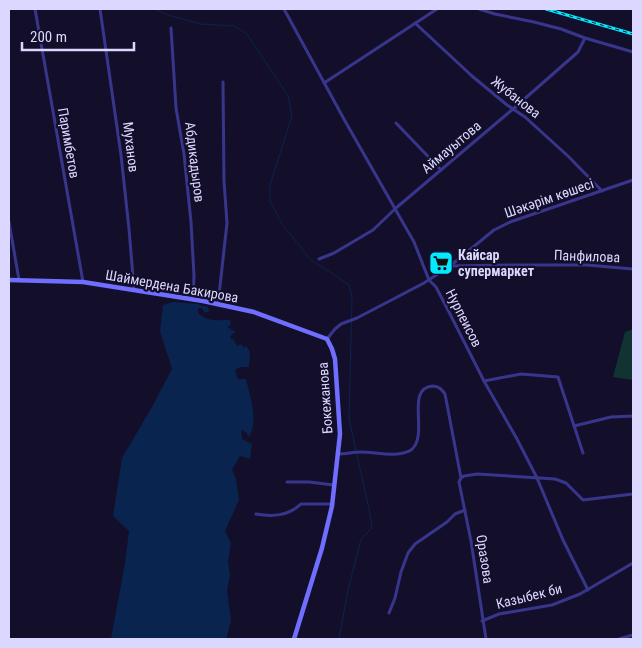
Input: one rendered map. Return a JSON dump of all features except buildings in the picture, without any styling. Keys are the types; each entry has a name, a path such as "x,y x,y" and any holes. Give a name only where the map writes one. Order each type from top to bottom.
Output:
{"street":[{"name":"Паримбетов","path":"35,9 83,282"},
{"name":"Муханов","path":"100,9 121,155 134,290"},
{"name":"Нурпеисов","path":"284,9 345,121 396,208 414,242 429,280 436,287 484,381 517,438 588,590"},
{"path":"324,83 437,9"},
{"path":"479,9 560,29 633,52"},
{"name":"Жубанова","path":"415,23 472,76 513,110 525,117 569,157 602,191"},
{"name":"Абдикадыров","path":"171,28 176,108 184,154 191,222 194,276 193,300"},
{"name":"Аймауытова","path":"319,259 334,253 373,230 396,208 513,110 578,52 585,38"},
{"path":"218,304 227,223 224,181 223,82"},
{"path":"396,123 441,170"},
{"name":"Шәкәрім көшесі","path":"327,340 341,324 386,304 429,280 450,266 494,230 510,222 633,180"},
{"path":"9,222 19,281"},
{"name":"Панфилова","path":"450,266 587,265 633,269"},
{"name":"Шаймердена Бакирова","path":"9,280 83,282 218,304 254,312 327,340"},
{"name":"Бокежанова","path":"294,639 322,548 332,504 338,454 340,434 335,359 327,340"},
{"path":"484,381 521,374 558,377 583,453"},
{"name":"Оразова","path":"338,454 360,452 400,453 410,450 415,445 418,437 418,405 422,392 426,388 436,386 442,389 446,394 486,639"},
{"path":"574,426 611,417 633,416"},
{"path":"460,480 464,476 477,474 555,479 566,483 583,500 633,494"},
{"path":"287,482 334,485"},
{"path":"256,514 268,516 287,513 296,509 301,504 332,504"},
{"path":"389,613 408,553 415,544 447,522 455,514 465,510"},
{"name":"Казыбек би","path":"482,621 499,614 552,604 580,594 633,562"},
{"path":"619,639 633,635"}],"green space":[{"path":"633,329 633,380 613,377 625,332"}],"water":[{"path":"173,302 208,307 209,312 204,312 202,308 198,308 198,313 209,319 230,320 231,325 227,327 236,332 230,338 234,340 237,346 241,344 244,348 246,346 250,352 249,367 241,367 235,370 238,379 246,379 254,416 249,437 246,432 241,430 242,439 252,444 250,459 240,456 232,470 236,479 239,500 225,531 231,543 228,562 230,575 227,591 231,621 226,639 111,639 129,531 113,516 122,458 172,369 160,331 163,305"}],"waterway":[{"path":"155,9 168,15 201,24 234,26 247,34 288,96 292,116 270,185 270,201 282,224 310,259 349,285 352,298 349,419 372,528 361,539 348,590 339,639"}],"railway":[{"path":"546,9 633,34"}],"place":[{"name":"Кайсар супермаркет","path":"441,263"}]}
